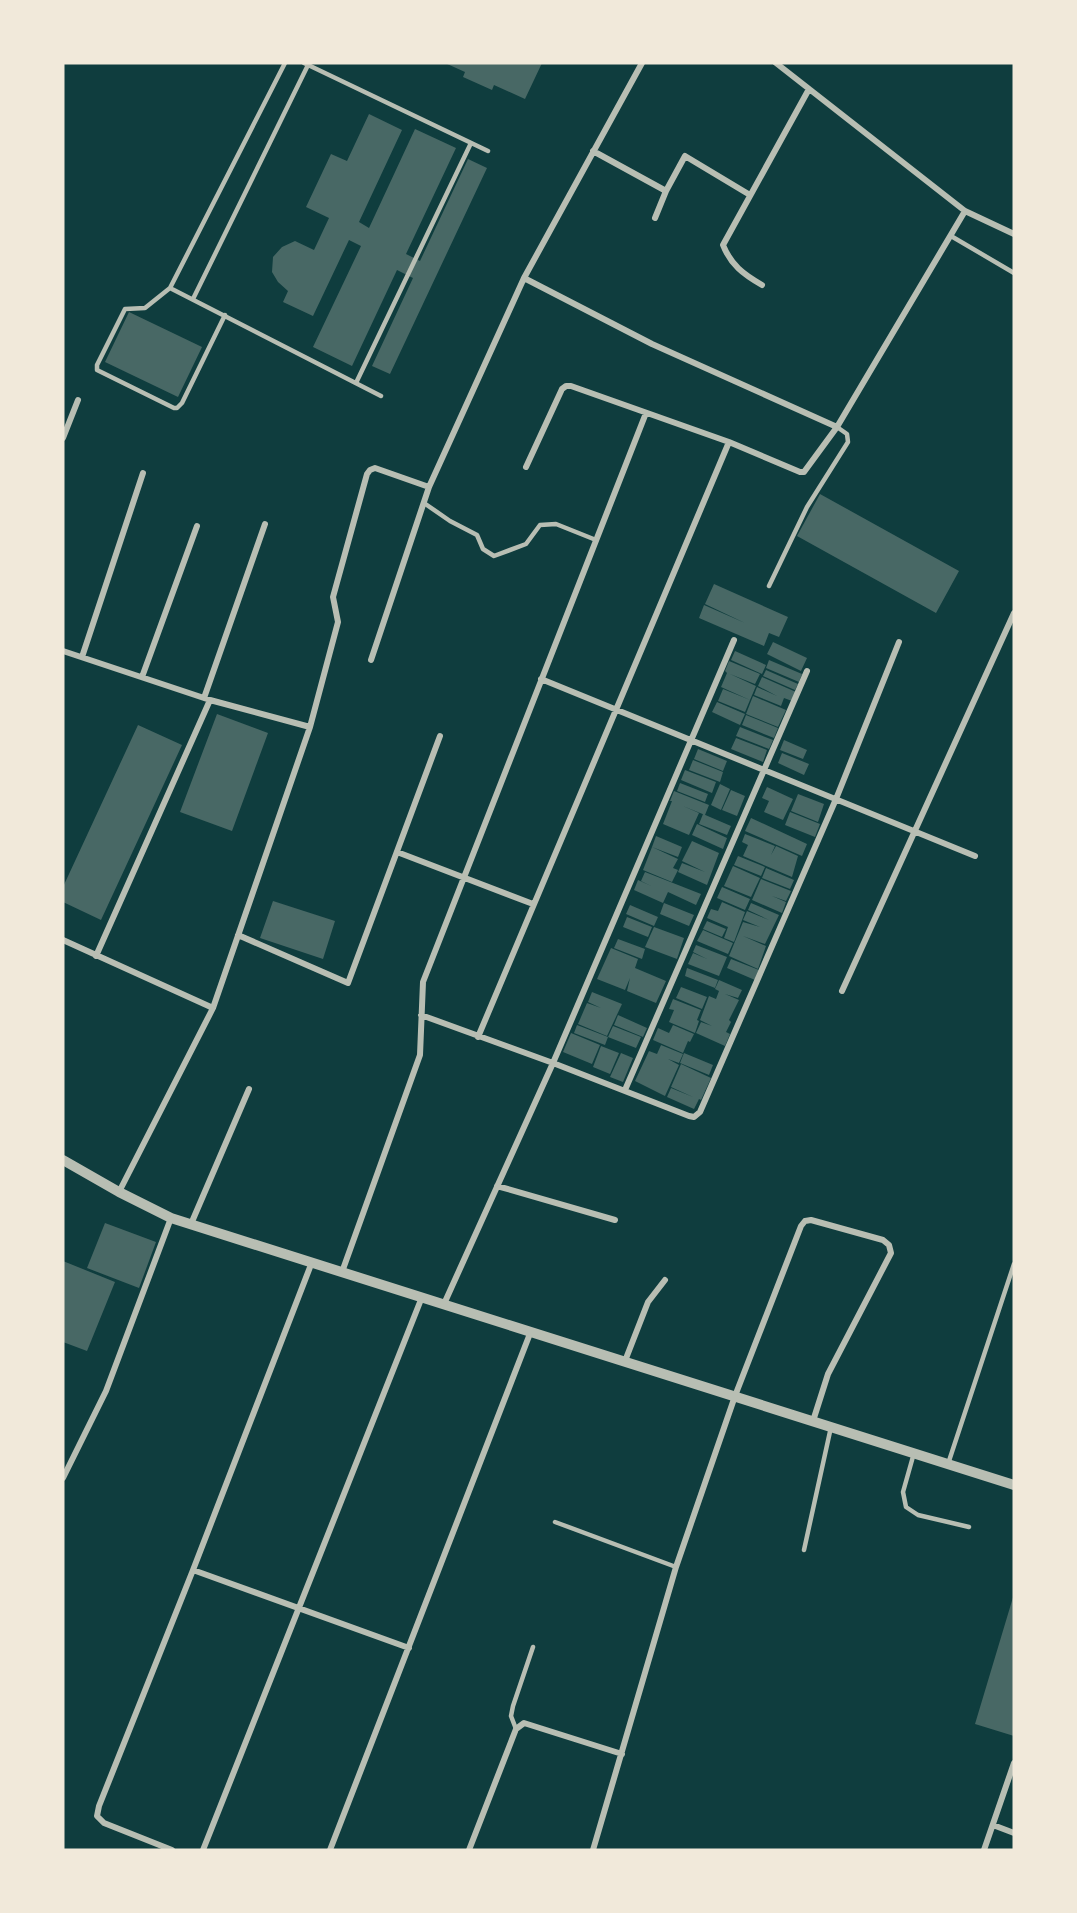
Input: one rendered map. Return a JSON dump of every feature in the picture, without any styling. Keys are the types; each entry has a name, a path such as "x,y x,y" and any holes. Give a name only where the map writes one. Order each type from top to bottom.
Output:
{"street":[{"path":"371,660 429,487 524,278 642,63"},
{"path":"776,63 965,211 1014,234"},
{"path":"762,285 746,276 729,259 723,245 809,89"},
{"path":"593,151 666,191"},
{"path":"655,218 666,191 685,156 750,195"},
{"path":"526,467 562,389 571,386 729,442 804,472 837,427 965,211"},
{"path":"524,278 652,344 837,427"},
{"path":"63,438 78,400"},
{"path":"342,1272 420,1055 423,982 646,413"},
{"path":"478,1037 729,442"},
{"path":"119,1192 213,1008 310,727 338,622 333,597 367,474 375,468 429,487"},
{"path":"82,657 142,473"},
{"path":"96,956 207,699 265,524"},
{"path":"142,677 197,526"},
{"path":"842,991 1014,613"},
{"path":"444,1304 553,1063 734,640"},
{"path":"421,1015 694,1117 700,1112 836,799 899,642"},
{"path":"63,651 207,699 310,727"},
{"path":"625,1090 807,670"},
{"path":"541,678 975,856"},
{"path":"238,935 348,983 440,736"},
{"path":"397,852 533,904"},
{"path":"63,940 213,1008"},
{"path":"191,1224 249,1089"},
{"path":"63,1160 171,1218 1014,1485"},
{"path":"497,1186 615,1220"},
{"path":"63,1478 106,1391 171,1218"},
{"path":"593,1850 676,1567 735,1396 801,1226 805,1221 811,1220 883,1240 889,1245 891,1253 828,1374 813,1421"},
{"path":"172,1850 104,1823 97,1816 99,1806 312,1262"},
{"path":"625,1361 648,1302 665,1280"},
{"path":"203,1850 422,1297"},
{"path":"330,1850 531,1331"},
{"path":"193,1570 409,1648"},
{"path":"469,1850 516,1729 524,1723 622,1754"},
{"path":"984,1850 1014,1763"},
{"path":"993,1825 1014,1833"}],"lane":[{"path":"225,315 182,403 177,408 97,370 97,365 125,309 145,308 170,288 285,63"},
{"path":"193,299 306,64 488,151"},
{"path":"356,383 471,142"},
{"path":"951,236 1014,273"},
{"path":"170,288 381,396"},
{"path":"769,586 807,507 848,442 847,434 837,427"},
{"path":"423,503 477,536 483,549 494,556 526,544 540,525 556,524 596,540"},
{"path":"948,1464 1014,1264"},
{"path":"804,1550 831,1427"},
{"path":"914,1453 903,1492 906,1507 918,1515 969,1527"},
{"path":"555,1522 676,1567"},
{"path":"516,1729 511,1716 513,1706 533,1647"}],"building":[{"path":"445,63 542,63 525,99 494,85 492,90 463,77 465,72"},
{"path":"369,114 402,130 359,222 369,228 415,129 456,148 406,254 420,261 468,159 487,168 390,374 372,366 413,278 397,270 352,366 313,347 361,246 349,240 313,316 283,302 288,291 278,282 272,272 273,257 282,247 295,241 314,250 329,218 306,207 331,154 347,161"},
{"path":"129,312 202,347 178,397 105,362"},
{"path":"820,494 959,571 936,613 797,536"},
{"path":"714,584 788,617 779,637 769,633 764,646 699,618 704,605 745,623 705,604"},
{"path":"773,642 807,658 801,671 767,654"},
{"path":"735,651 766,665 762,674 731,660"},
{"path":"769,660 802,674 799,682 766,668"},
{"path":"729,661 760,674 755,684 730,674 756,686 750,700 721,687"},
{"path":"766,670 798,684 795,690 763,676"},
{"path":"762,677 796,692 792,701 784,698 781,706 754,695 757,687 777,696 758,686"},
{"path":"723,689 750,700 745,712 718,701"},
{"path":"753,696 786,710 778,727 746,714"},
{"path":"717,702 745,714 740,725 712,712"},
{"path":"217,714 268,733 232,831 180,812"},
{"path":"746,715 778,728 774,738 742,725"},
{"path":"138,725 182,745 101,920 63,902 63,887"},
{"path":"740,727 773,740 769,749 736,736"},
{"path":"736,738 767,750 763,762 731,749"},
{"path":"784,740 807,750 803,759 780,750"},
{"path":"698,749 727,761 723,771 694,759"},
{"path":"782,753 809,764 804,775 778,763"},
{"path":"693,760 723,772 720,782 689,770"},
{"path":"685,770 716,782 712,793 681,780"},
{"path":"680,783 708,794 705,802 677,791"},
{"path":"720,784 730,789 721,810 711,805"},
{"path":"767,787 793,799 783,820 764,812 769,801 762,798"},
{"path":"731,790 745,796 737,816 722,810"},
{"path":"674,791 709,805 705,815 683,806 699,813 689,835 663,824"},
{"path":"798,794 824,804 818,822 791,811"},
{"path":"790,812 820,824 815,837 785,825"},
{"path":"703,814 731,826 727,835 699,824"},
{"path":"751,818 807,844 802,856 745,831"},
{"path":"697,824 727,838 723,849 692,835"},
{"path":"745,834 775,846 771,855 776,846 798,856 792,877 743,856 748,845 742,842"},
{"path":"656,836 682,847 678,857 652,847"},
{"path":"692,841 719,853 707,885 678,872 682,863 705,872 682,861"},
{"path":"652,847 678,859 673,868 678,870 672,882 643,870"},
{"path":"738,856 765,867 761,876 734,865"},
{"path":"733,866 760,878 751,897 724,886"},
{"path":"766,868 794,880 790,889 762,878"},
{"path":"645,872 701,894 696,905 668,892 663,903 634,890 638,880 651,886 641,881"},
{"path":"761,879 791,891 786,901 772,896 786,902 782,913 752,900"},
{"path":"722,887 750,899 745,910 717,898"},
{"path":"273,901 335,921 323,959 260,938"},
{"path":"722,902 745,912 734,942 724,938 728,927 707,918 711,909 718,911"},
{"path":"664,903 694,915 689,926 660,914"},
{"path":"751,903 779,915 765,944 743,936 766,946 758,969 729,956 743,922 760,927 743,920 747,911 769,920 748,910"},
{"path":"630,905 658,917 654,926 626,914"},
{"path":"627,917 652,927 648,937 623,927"},
{"path":"707,921 726,929 722,937 703,929"},
{"path":"654,927 684,938 677,959 645,947"},
{"path":"703,930 733,943 728,954 697,941"},
{"path":"618,939 645,949 642,959 614,948"},
{"path":"696,945 727,957 719,976 688,964 693,953 707,959 693,952"},
{"path":"611,948 638,959 635,968 666,981 656,1003 627,991 630,978 625,990 597,979"},
{"path":"731,959 759,970 755,980 727,968"},
{"path":"687,968 718,980 715,988 685,976"},
{"path":"719,980 742,990 738,998 725,994 739,1000 729,1020 731,1022 726,1032 730,1034 725,1046 696,1033 701,1022 712,1026 700,1020 709,996 716,999 719,991 715,989"},
{"path":"681,987 707,997 702,1009 676,998"},
{"path":"592,992 622,1004 607,1036 578,1024 587,1003 601,1008 588,1002"},
{"path":"673,999 701,1010 695,1033 669,1022 674,1010 669,1009"},
{"path":"618,1015 647,1028 643,1037 614,1025"},
{"path":"577,1025 608,1037 605,1045 574,1033"},
{"path":"673,1025 694,1034 683,1053 653,1040 658,1028 669,1033"},
{"path":"613,1026 641,1037 636,1048 608,1037"},
{"path":"571,1033 600,1045 592,1064 563,1052"},
{"path":"661,1045 683,1054 679,1063 668,1059 679,1065 665,1096 635,1081 649,1051 657,1054"},
{"path":"601,1046 619,1053 610,1074 593,1067"},
{"path":"621,1053 633,1058 623,1082 610,1077"},
{"path":"684,1053 713,1065 709,1075 680,1063"},
{"path":"681,1064 711,1078 701,1100 699,1099 694,1109 667,1097 671,1088 693,1097 671,1087"},
{"path":"105,1223 156,1242 139,1288 87,1268"},
{"path":"63,1261 115,1282 87,1351 63,1342"},
{"path":"1014,1594 1014,1736 975,1724"}]}
